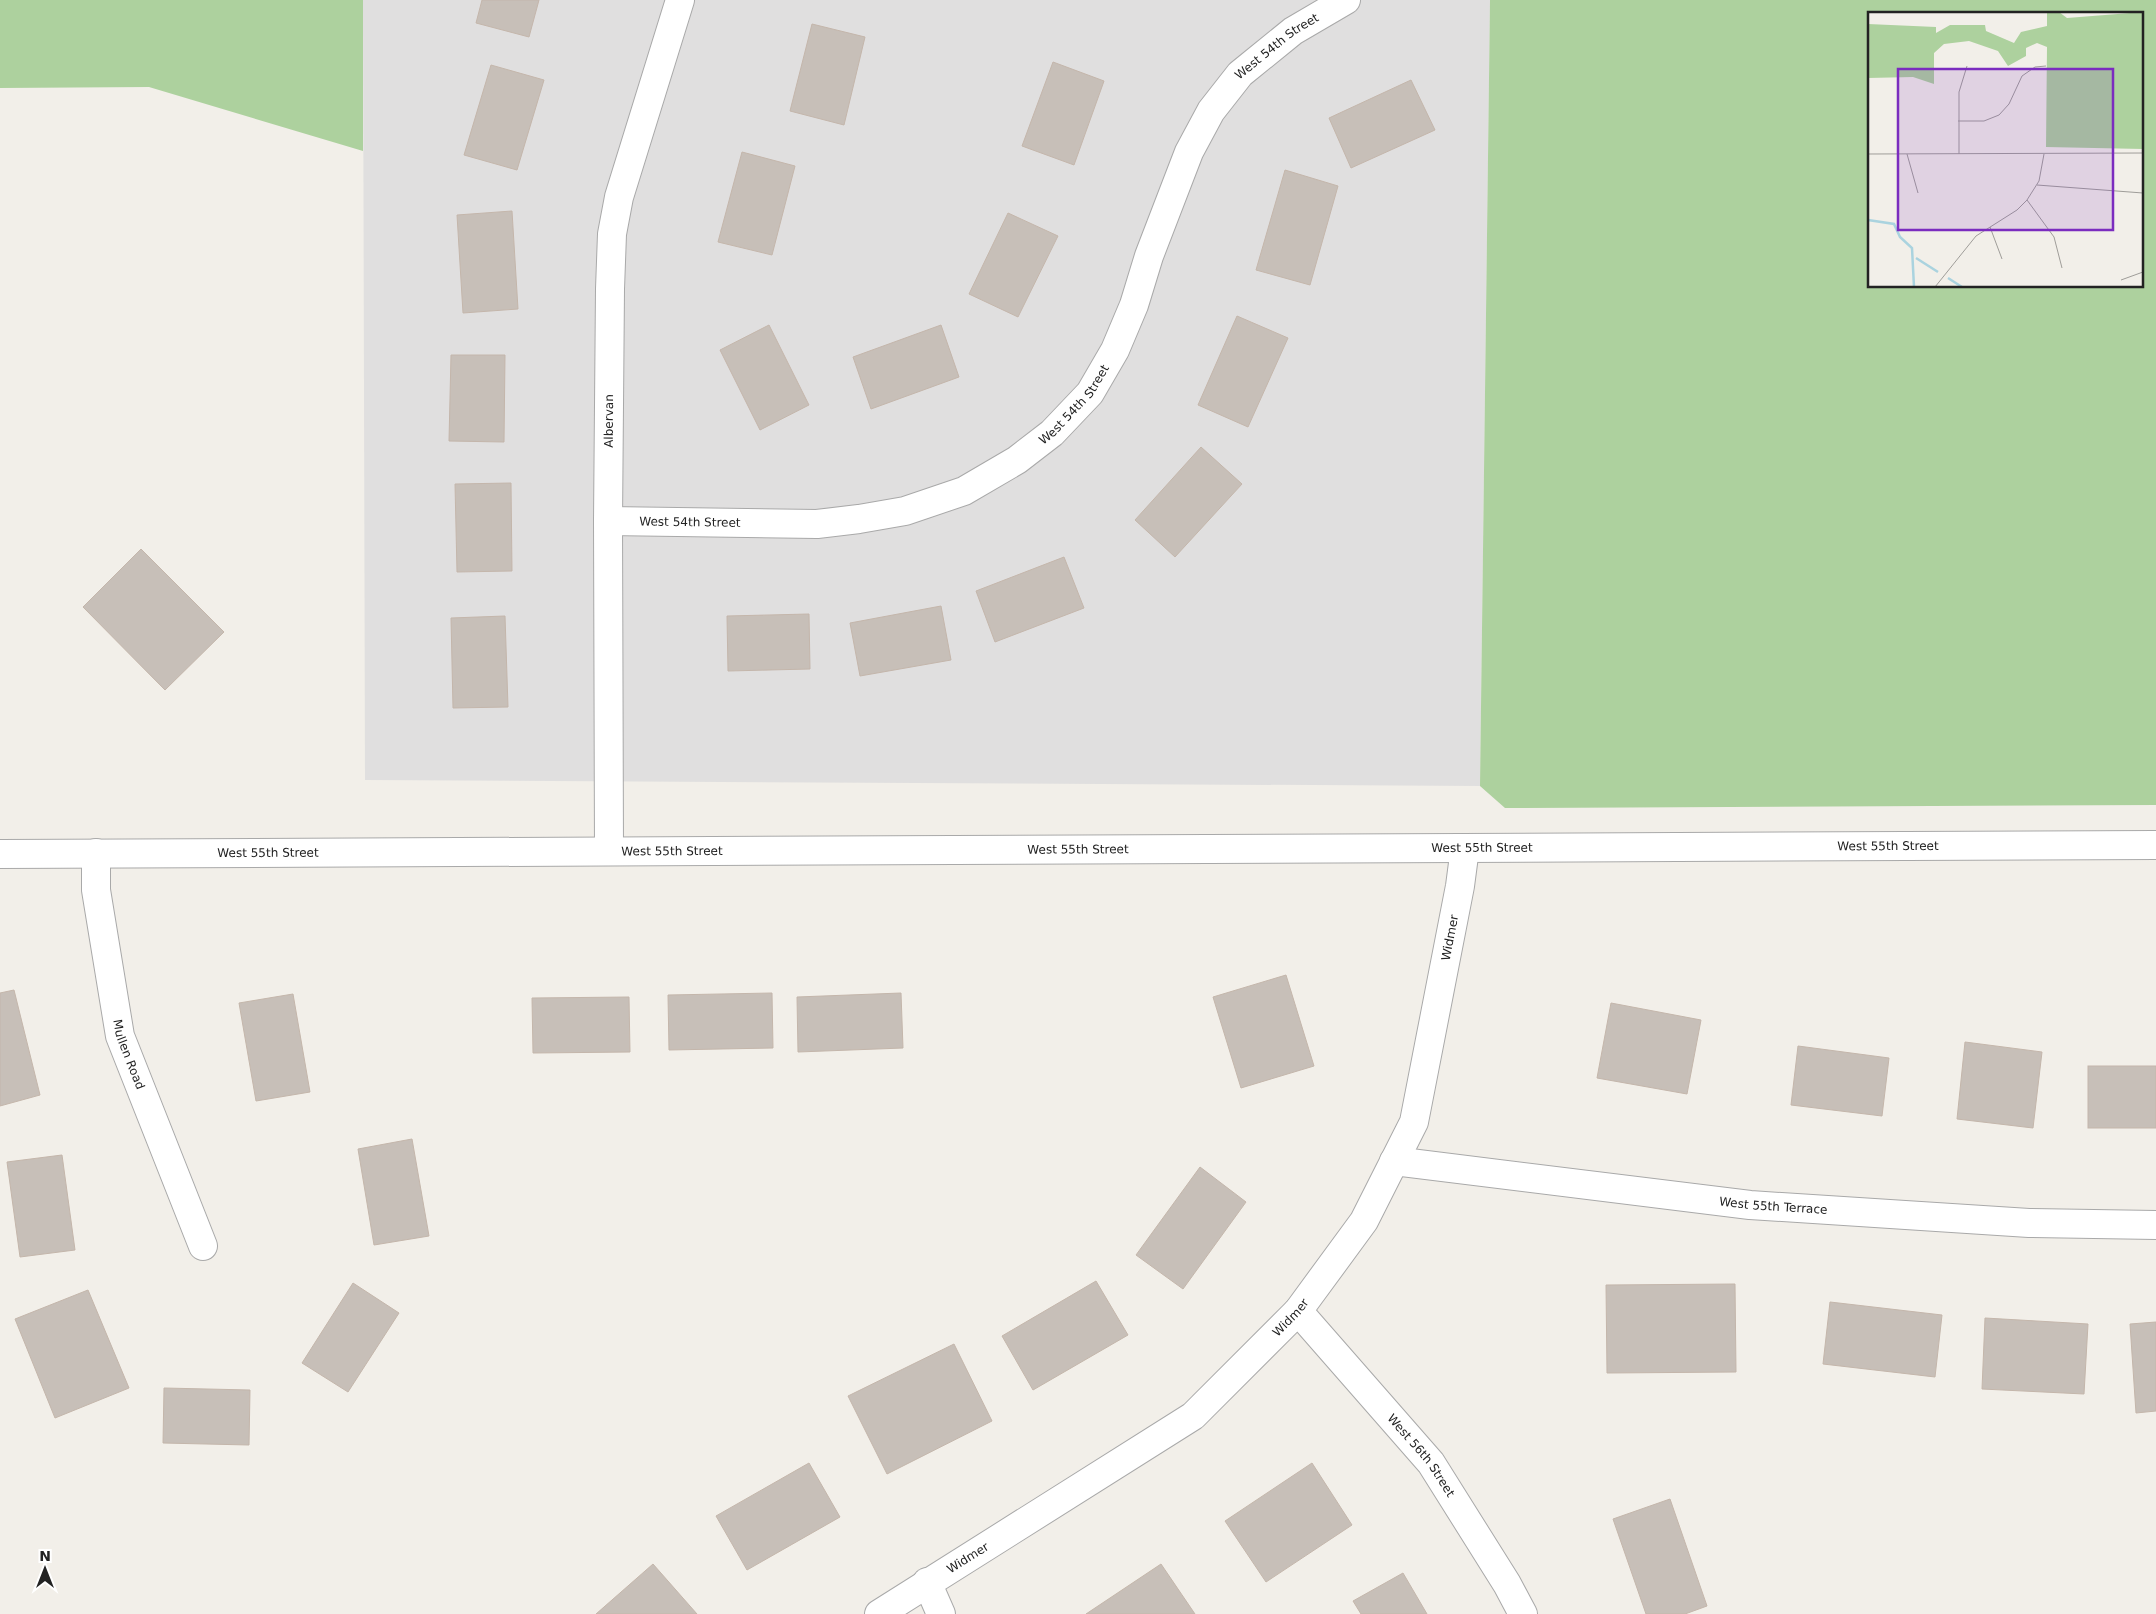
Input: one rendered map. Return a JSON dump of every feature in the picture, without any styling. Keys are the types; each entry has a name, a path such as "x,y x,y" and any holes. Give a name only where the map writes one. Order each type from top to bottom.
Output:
{"street":[{"name":"Albervan","path":"608,851 608,521 612,234 619,197 680,0"},
{"name":"West 54th Street","path":"608,521 818,524 859,520 905,511 964,491 1017,460 1052,433 1090,393 1115,350 1134,305 1149,256 1189,152 1211,111 1240,74 1293,31 1346,0"},
{"name":"West 55th Street","path":"0,854 2156,845"},
{"name":"Widmer","path":"879,1614 1193,1416 1298,1311 1364,1221 1414,1122 1460,886 1465,848"},
{"name":"Mullen Road","path":"96,853 96,890 120,1036 203,1246"},
{"name":"West 55th Terrace","path":"1394,1161 1750,1205 2029,1223 2156,1225"},
{"name":"West 56th Street","path":"1298,1311 1431,1463 1524,1614"},
{"path":"927,1582 941,1614"}],"shaded area":[{"path":"363,0 1490,0 1480,786 365,780"}],"green space":[{"path":"0,0 363,0 363,151 149,87 0,88"},
{"path":"1490,0 2156,0 2156,805 1505,808 1480,786"}],"building":[{"path":"482,0 539,0 529,37 476,23"},
{"path":"812,24 865,37 844,125 790,111"},
{"path":"1053,62 1104,81 1074,165 1022,146"},
{"path":"491,65 544,80 517,170 464,155"},
{"path":"1411,80 1435,130 1351,168 1329,118"},
{"path":"742,152 795,166 772,255 718,242"},
{"path":"1285,170 1338,186 1310,285 1256,270"},
{"path":"512,211 518,309 463,313 457,215"},
{"path":"1008,213 1058,236 1018,317 969,294"},
{"path":"1237,316 1288,338 1248,427 1198,405"},
{"path":"769,325 809,405 760,430 720,350"},
{"path":"941,325 959,377 871,409 853,357"},
{"path":"451,355 505,355 504,442 449,441"},
{"path":"1201,447 1242,484 1175,557 1135,520"},
{"path":"511,483 512,571 457,572 455,484"},
{"path":"141,549 224,632 165,690 83,607"},
{"path":"1064,557 1084,608 995,642 976,591"},
{"path":"941,606 951,660 860,676 850,623"},
{"path":"809,614 810,669 728,671 727,616"},
{"path":"505,616 508,707 453,708 451,618"},
{"path":"1286,975 1314,1066 1241,1088 1213,997"},
{"path":"14,990 40,1095 0,1106 0,993"},
{"path":"772,993 773,1048 669,1050 668,995"},
{"path":"901,993 903,1048 798,1052 797,997"},
{"path":"293,994 310,1092 256,1101 239,1003"},
{"path":"629,997 630,1052 533,1053 532,998"},
{"path":"1611,1003 1701,1020 1687,1094 1597,1078"},
{"path":"1965,1042 2042,1052 2033,1128 1957,1119"},
{"path":"1798,1046 1889,1058 1882,1116 1791,1105"},
{"path":"2088,1066 2156,1066 2156,1128 2088,1128"},
{"path":"412,1139 429,1236 374,1245 358,1149"},
{"path":"62,1155 75,1250 20,1257 7,1162"},
{"path":"1200,1167 1246,1202 1183,1289 1136,1255"},
{"path":"1096,1281 1128,1335 1033,1390 1002,1336"},
{"path":"353,1283 399,1313 348,1392 302,1363"},
{"path":"1735,1284 1736,1372 1607,1373 1606,1285"},
{"path":"88,1290 129,1388 55,1418 15,1319"},
{"path":"1830,1302 1942,1315 1935,1377 1823,1364"},
{"path":"1985,1318 2088,1324 2084,1394 1982,1389"},
{"path":"2156,1322 2156,1411 2136,1413 2130,1324"},
{"path":"954,1344 992,1421 887,1474 848,1396"},
{"path":"164,1388 250,1390 249,1445 163,1443"},
{"path":"809,1463 840,1517 747,1570 716,1516"},
{"path":"1312,1463 1352,1525 1266,1582 1225,1521"},
{"path":"1670,1499 1707,1606 1685,1614 1646,1614 1613,1519"},
{"path":"653,1564 697,1614 596,1614"},
{"path":"1161,1564 1195,1614 1086,1614"},
{"path":"1403,1573 1427,1614 1361,1614 1353,1601"}]}
